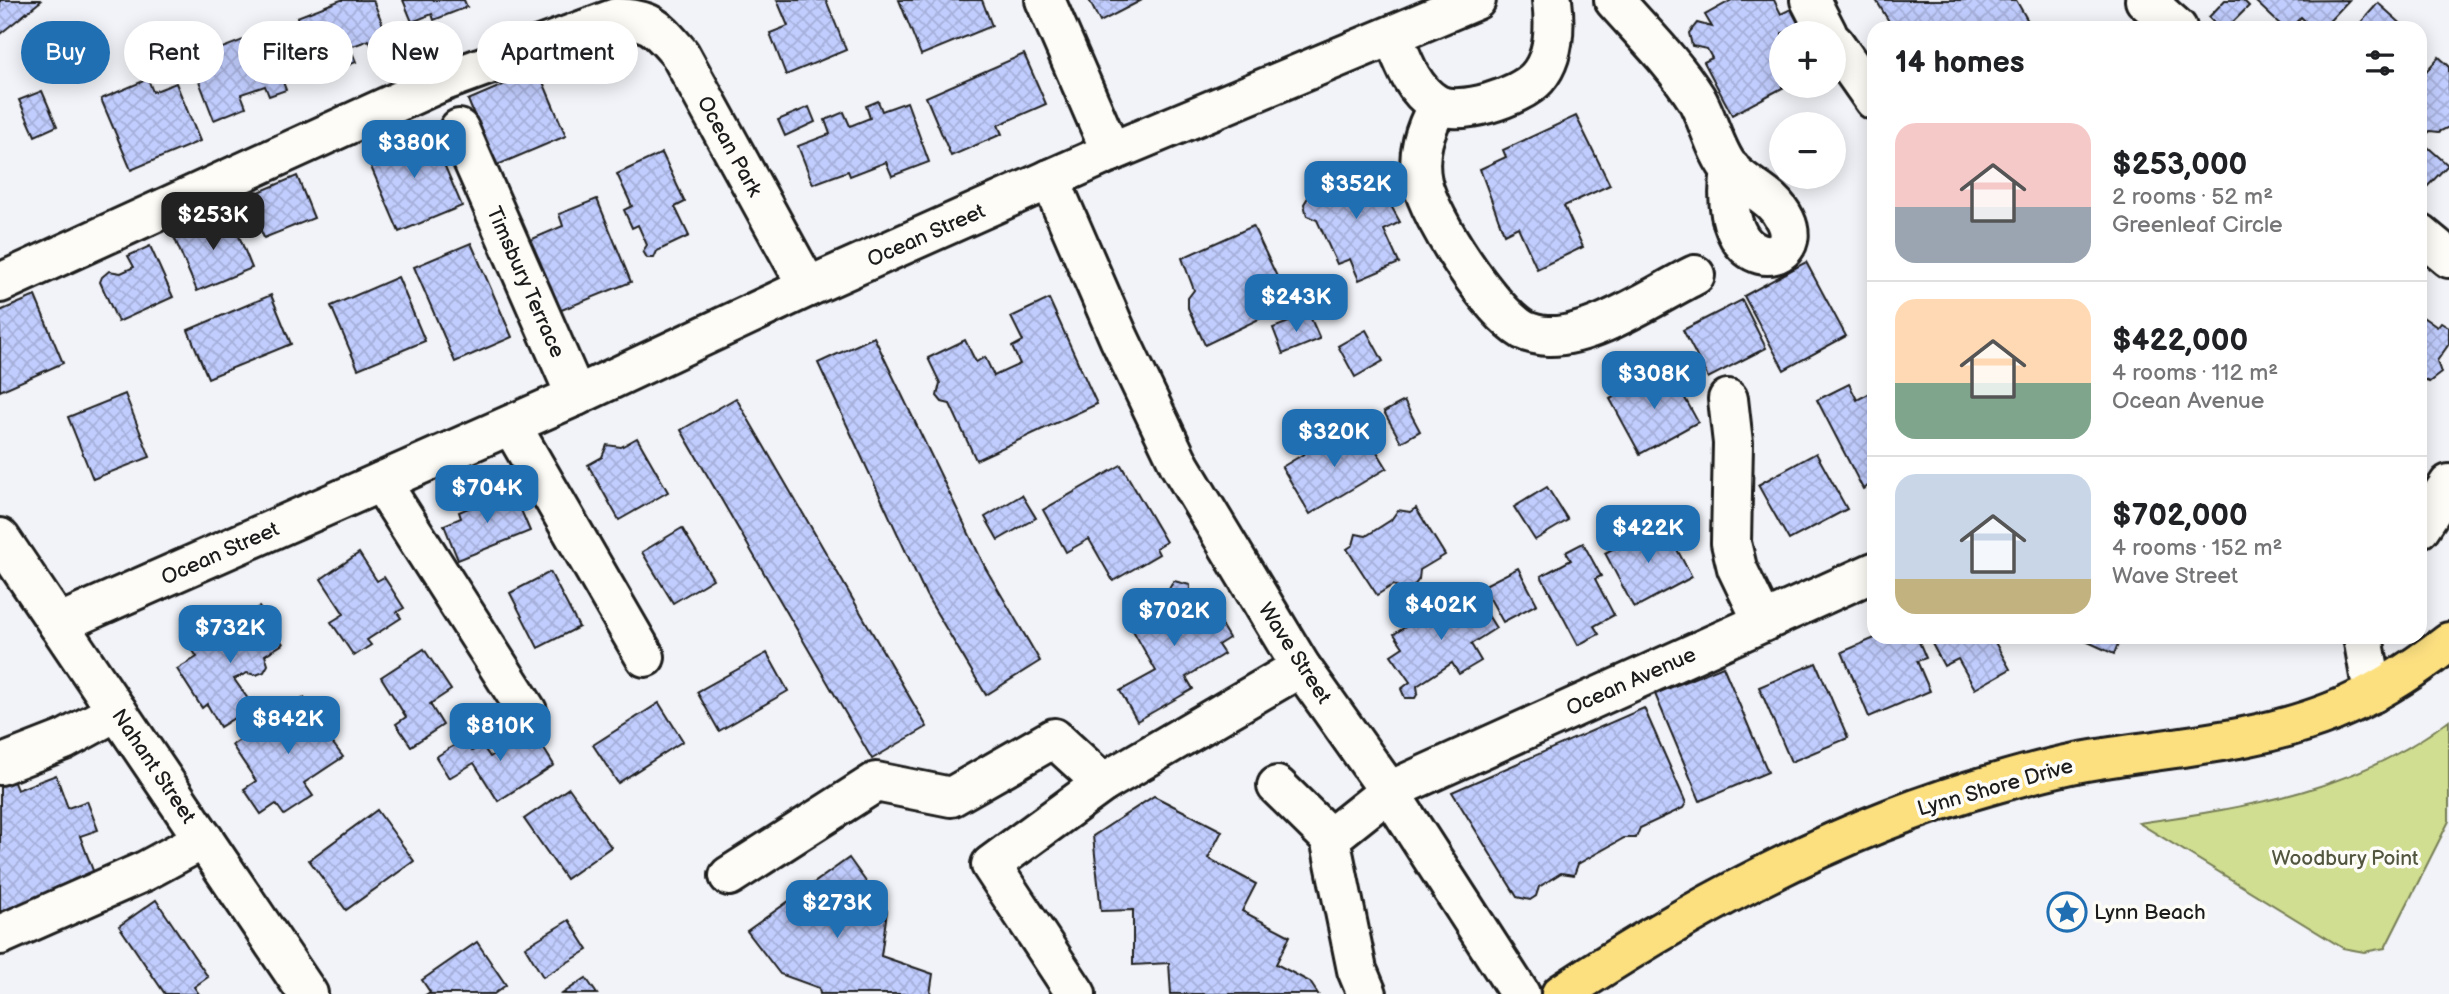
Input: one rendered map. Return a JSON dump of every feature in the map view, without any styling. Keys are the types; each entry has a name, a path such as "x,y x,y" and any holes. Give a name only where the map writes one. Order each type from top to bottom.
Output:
{"highway":[{"name":"Lynn Shore Drive","path":"1561,994 1652,936 1730,894 1821,850 1934,802 2052,768 2228,741 2283,727 2331,712 2373,693 2413,670 2449,642"}],"street":[{"path":"1045,0 1111,152"},
{"name":"Ocean Street","path":"58,624 576,396 808,287 1111,152 1476,0"},
{"path":"1393,36 1420,91 1438,105 1484,105 1514,93 1537,78 1550,54 1555,25 1552,0"},
{"path":"1614,0 1671,65 1696,99 1731,169"},
{"path":"1810,0 1821,21"},
{"path":"2145,0 2169,21"},
{"name":"Ocean Park","path":"0,283 439,83 616,19 642,19 661,32 680,54 808,287"},
{"path":"1846,60 1867,90"},
{"path":"1438,105 1427,126 1420,152 1422,181 1432,211 1456,251 1497,306 1524,331 1548,336 1572,333 1695,275"},
{"name":"Timsbury Terrace","path":"459,129 576,396"},
{"name":"Wave Street","path":"1050,179 1119,338 1180,466 1301,667 1388,791 1520,994"},
{"path":"2427,240 2449,258"},
{"path":"1728,399 1733,443 1731,543 1737,568 1763,622"},
{"path":"511,425 645,657"},
{"path":"381,482 527,710"},
{"path":"2427,517 2449,484"},
{"name":"Nahant Street","path":"0,538 308,994"},
{"name":"Ocean Avenue","path":"1330,838 1388,791 1867,575"},
{"path":"2363,644 2373,693"},
{"path":"1076,994 991,865 1103,783 1301,667"},
{"path":"0,765 64,740 117,710"},
{"path":"729,876 876,782 951,797 1055,738 1103,783"},
{"path":"1277,786 1330,838 1357,970 1367,994"},
{"path":"0,935 145,872 204,839"}],"green space":[{"name":"Woodbury Point","path":"2449,720 2449,821 2385,948 2364,952 2343,948 2139,823 2221,810 2302,792 2378,763 2414,744"}],"building":[{"path":"0,0 40,0 41,1 0,34"},
{"path":"341,0 373,0 381,21 367,21 367,41 353,46 353,21 299,21 297,17"},
{"path":"403,0 464,0 467,7 434,20 432,14 412,21"},
{"path":"777,0 826,0 846,50 786,75 770,33 788,26"},
{"path":"899,0 982,0 992,26 921,55"},
{"path":"1089,0 1142,0 1100,22"},
{"path":"1732,0 1774,0 1781,14 1791,9 1797,21 1769,21 1769,95 1732,115 1704,62 1712,58 1707,49 1692,46 1689,33 1697,23 1712,27 1705,15"},
{"path":"1876,0 2016,0 2028,21 1889,21"},
{"path":"2225,0 2243,0 2249,6 2234,21 2213,21 2209,17"},
{"path":"2349,0 2330,21 2305,21 2301,17 2297,21 2276,21 2255,1"},
{"path":"2378,3 2398,21 2362,21"},
{"path":"238,42 238,84 284,84 286,90 269,96 265,86 241,94 246,107 214,120 200,84 224,84 224,47"},
{"path":"1024,54 1046,104 998,125 1002,134 951,156 926,97"},
{"path":"2439,57 2449,66 2449,127 2427,134 2427,70"},
{"path":"136,84 150,84 153,92 176,84 200,141 131,170 101,99"},
{"path":"505,84 544,84 566,136 495,166 468,100"},
{"path":"42,91 57,126 35,136 19,100"},
{"path":"878,101 882,111 907,102 929,162 892,176 886,162 850,176 848,171 813,184 798,146 830,134 825,120 844,112 850,126 870,118 866,106"},
{"path":"809,107 815,122 785,136 778,120"},
{"path":"1576,116 1610,185 1564,206 1583,247 1537,269 1518,227 1504,234 1480,169 1506,157 1503,150"},
{"path":"428,127 462,206 399,232 365,153"},
{"path":"2427,146 2448,165 2427,187"},
{"path":"662,153 685,202 675,207 689,236 657,251 654,258 647,258 643,251 647,245 638,225 632,228 624,210 632,206 617,174"},
{"path":"1368,164 1400,222 1384,230 1399,263 1359,280 1350,259 1337,264 1317,220 1307,216 1304,204 1310,194 1330,188 1324,177 1337,171 1342,179"},
{"path":"297,176 314,218 264,238 247,197"},
{"path":"597,199 631,282 559,311 530,240 563,226 559,214"},
{"path":"230,214 252,268 197,291 174,237"},
{"path":"1253,226 1290,304 1205,345 1188,308 1188,298 1194,290 1182,258"},
{"path":"471,243 512,337 455,362 414,267"},
{"path":"150,246 173,297 118,322 100,282 102,277 109,271 121,273 134,267 128,256"},
{"path":"1806,262 1846,336 1784,370 1744,296"},
{"path":"398,277 425,341 358,369 331,306"},
{"path":"271,295 291,344 208,378 188,330"},
{"path":"35,296 63,363 0,391 0,311"},
{"path":"1049,299 1097,404 976,460 950,404 942,402 937,396 940,383 928,358 965,340 976,362 985,357 994,376 1020,364 1012,347 1023,341 1011,317"},
{"path":"1742,300 1766,348 1708,378 1683,330"},
{"path":"1309,314 1320,339 1283,354 1273,328"},
{"path":"2427,320 2437,327 2441,322 2449,327 2449,344 2437,361 2441,373 2429,382"},
{"path":"1366,330 1383,361 1355,377 1338,346"},
{"path":"874,337 986,569 1040,661 986,695 926,595 818,363"},
{"path":"1668,367 1698,422 1640,454 1610,399"},
{"path":"1849,384 1857,400 1867,395 1867,487 1863,489 1817,400"},
{"path":"125,394 150,457 93,479 68,417"},
{"path":"736,398 927,727 872,759 681,430"},
{"path":"1404,401 1420,431 1401,442 1384,412"},
{"path":"1352,425 1362,441 1368,437 1387,468 1310,514 1282,467"},
{"path":"637,438 668,492 619,520 588,465 602,457 607,445 621,447"},
{"path":"1816,453 1847,509 1789,540 1758,485"},
{"path":"1121,465 1166,542 1156,548 1159,554 1113,581 1089,539 1066,552 1043,510"},
{"path":"1547,487 1568,520 1535,540 1514,507"},
{"path":"512,489 530,531 458,560 444,525 461,518 459,512"},
{"path":"1022,495 1036,518 998,540 985,517"},
{"path":"1416,508 1445,555 1420,570 1419,579 1413,587 1403,589 1393,585 1377,595 1347,549 1353,545 1356,534 1366,536 1391,520 1398,510 1410,512"},
{"path":"1662,522 1692,577 1634,608 1605,553"},
{"path":"682,528 713,579 673,603 642,552"},
{"path":"1583,543 1601,576 1595,579 1614,615 1594,626 1599,634 1578,645 1541,576 1571,560 1566,552"},
{"path":"359,553 377,581 384,577 404,608 397,612 401,618 367,640 371,645 354,656 331,622 344,614 321,579"},
{"path":"1518,568 1537,604 1503,622 1483,586"},
{"path":"550,572 579,627 538,648 510,593"},
{"path":"1174,581 1190,585 1190,600 1202,593 1229,638 1218,645 1224,654 1186,677 1193,689 1137,721 1120,691 1156,671 1131,627 1155,614 1149,603 1166,593"},
{"path":"1474,593 1496,628 1471,644 1481,661 1459,674 1452,663 1417,686 1418,693 1415,698 1405,698 1401,689 1410,682 1391,655 1403,647 1394,634 1444,603 1449,610"},
{"path":"259,607 283,644 265,655 268,665 264,672 256,675 247,673 234,679 253,706 220,727 207,704 202,708 177,669 197,657 192,649"},
{"path":"1867,641 1867,644 1920,644 1926,658 1917,661 1930,691 1869,717 1842,652"},
{"path":"1932,644 1996,644 2010,669 1975,689 1958,659 1944,666"},
{"path":"2092,644 2118,644 2114,654"},
{"path":"424,649 451,690 430,704 443,725 411,746 396,724 406,717 381,677"},
{"path":"767,653 788,691 719,731 697,692"},
{"path":"1816,663 1848,738 1791,762 1759,687"},
{"path":"1723,666 1768,772 1700,801 1655,694"},
{"path":"304,698 308,704 316,699 338,732 329,738 343,757 304,783 313,796 284,815 276,804 261,814 244,789 256,781 232,745"},
{"path":"659,703 683,741 618,783 593,745"},
{"path":"1644,708 1686,803 1683,808 1640,828 1636,838 1624,838 1578,864 1574,875 1561,873 1539,887 1536,896 1530,900 1517,897 1452,792"},
{"path":"532,730 554,765 498,801 474,763 449,778 436,757 464,739 472,751 482,745 490,757"},
{"path":"56,775 68,808 87,801 98,830 80,836 95,876 0,912 0,784 13,780 17,790"},
{"path":"569,788 611,847 566,879 524,819"},
{"path":"1154,796 1222,831 1208,858 1256,884 1242,911 1290,936 1276,964 1310,982 1318,994 1171,994 1169,963 1133,965 1133,910 1101,911 1093,836"},
{"path":"377,810 414,861 346,910 309,860"},
{"path":"849,858 887,911 881,956 933,974 930,994 820,994 819,988 780,974 747,931"},
{"path":"156,900 208,977 194,987 199,994 165,994 119,926"},
{"path":"569,920 588,950 543,977 525,947"},
{"path":"477,942 506,985 494,994 427,994 430,992 422,980"},
{"path":"586,978 597,994 562,994"}],"place":[{"name":"Lynn Beach","path":"2067,912"}]}
